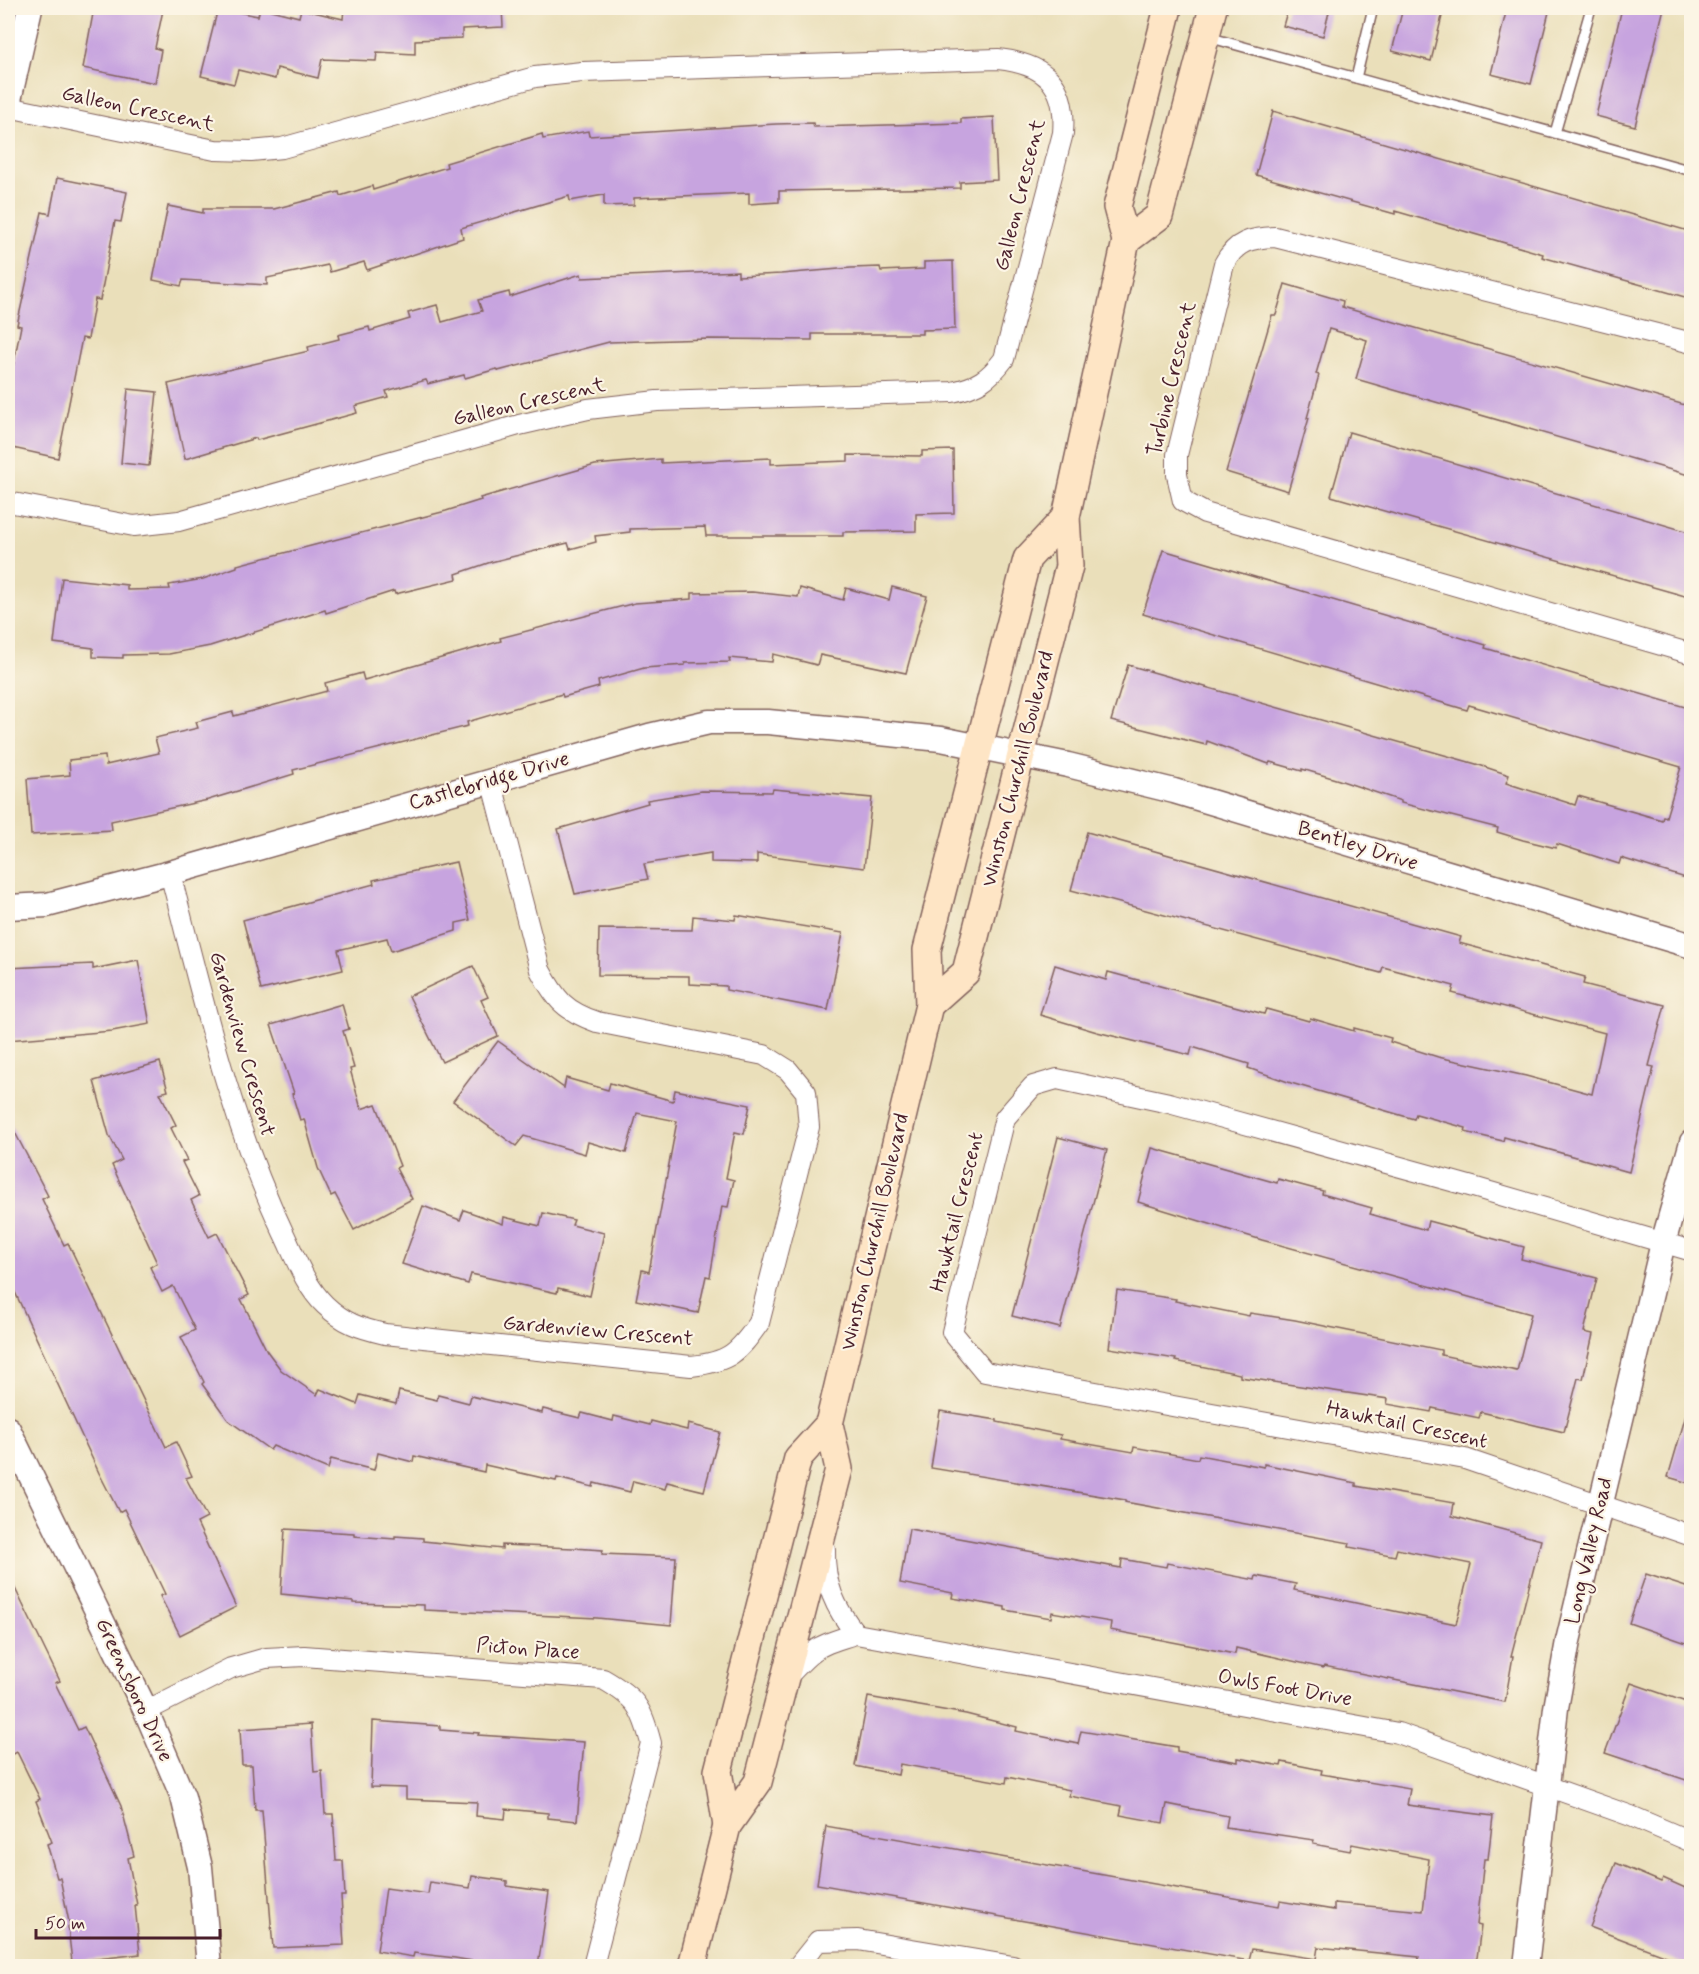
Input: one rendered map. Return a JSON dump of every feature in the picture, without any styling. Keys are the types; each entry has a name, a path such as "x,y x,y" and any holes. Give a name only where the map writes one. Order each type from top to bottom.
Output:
{"main road":[{"name":"Winston Churchill Boulevard","path":"929,1005 966,972 1069,566 1066,517 1126,241 1117,207 1168,8"},
{"path":"1126,241 1159,216 1214,8"},
{"name":"Winston Churchill Boulevard","path":"692,1966 727,1826 758,1782 839,1469 829,1424 929,1005 927,950 978,747 1027,559 1066,517"},
{"name":"Winston Churchill Boulevard","path":"727,1826 718,1771 798,1458 829,1424"}],"street":[{"path":"8,106 30,8"},
{"name":"Galleon Crescent","path":"8,106 215,150 251,151 282,148 535,77 582,72 999,59 1020,61 1036,67 1051,80 1064,116 1063,133 1004,359 990,377 972,388 952,392 657,401 588,409 519,425 179,521 134,526 8,502"},
{"name":"Turbine Crescent","path":"1692,343 1275,237 1248,239 1231,250 1224,264 1177,455 1177,475 1183,501 1205,513 1692,654"},
{"name":"Castlebridge Drive","path":"8,907 47,905 170,873 491,780 649,736 709,722 768,722 930,737 1021,755"},
{"name":"Bentley Drive","path":"1021,755 1174,792 1692,945"},
{"name":"Gardenview Crescent","path":"170,873 231,1102 258,1180 301,1269 323,1304 353,1327 385,1334 691,1366 718,1363 741,1349 759,1323 809,1127 806,1092 788,1070 764,1055 597,1022 572,1014 553,994 540,970 491,780"},
{"name":"Hawktail Crescent","path":"1599,1506 1465,1460 985,1372 952,1332 964,1278 1005,1118 1033,1086 1058,1079 1169,1103 1473,1187 1664,1243"},
{"name":"Long Valley Road","path":"1526,1966 1561,1679 1599,1517 1599,1506 1638,1358 1664,1243 1692,1142"},
{"path":"1664,1243 1692,1251"},
{"name":"Greensboro Drive","path":"8,1429 146,1711 183,1797 200,1867 209,1966"},
{"path":"1599,1506 1692,1536"},
{"path":"825,1520 824,1573 837,1610 856,1634"},
{"name":"Owls Foot Drive","path":"786,1679 813,1649 830,1641 856,1634 1398,1733 1631,1816 1692,1842"},
{"name":"Picton Place","path":"146,1711 231,1668 266,1658 304,1656 603,1679 627,1693 643,1714 651,1743 594,1966"},
{"path":"798,1966 818,1941 858,1940 1013,1966"}],"lane":[{"path":"1356,78 1373,8"},
{"path":"1555,133 1591,8"},
{"path":"1206,36 1692,171"}],"building":[{"path":"94,8 163,10 155,48 161,50 155,83 83,68"},
{"path":"218,8 258,16 260,8 263,8 299,17 301,9 343,19 344,8 502,8 503,27 462,29 462,38 415,40 415,54 377,52 376,61 322,59 318,78 277,68 275,79 238,70 234,84 201,76"},
{"path":"1288,8 1330,8 1323,36 1283,26"},
{"path":"1403,8 1444,8 1431,61 1392,51"},
{"path":"1507,8 1550,8 1531,84 1491,74"},
{"path":"1622,8 1664,8 1635,126 1596,116"},
{"path":"1273,111 1692,232 1692,299 1542,257 1543,254 1395,211 1395,214 1256,175"},
{"path":"994,117 997,180 960,182 960,188 779,191 779,202 749,204 749,193 634,198 634,205 604,206 604,195 570,201 569,196 461,228 463,238 367,270 364,262 330,272 328,265 267,278 267,285 183,280 181,286 153,280 168,206 203,213 203,209 274,209 339,192 340,196 372,186 373,190 447,167 446,163 542,134 543,139 588,131 589,136 776,124 813,123 814,127 961,123 961,119"},
{"path":"57,178 127,192 121,222 115,221 100,300 95,299 88,339 82,338 58,458 8,447 8,371 12,372 21,326 17,325 42,212 50,214"},
{"path":"953,261 955,329 922,330 922,334 812,334 812,340 709,339 609,342 498,371 497,369 465,378 464,375 428,384 426,380 386,391 388,397 355,406 357,413 257,440 256,438 185,459 168,384 309,351 308,347 339,339 338,335 369,327 370,331 410,319 408,313 437,305 442,322 482,311 478,300 509,292 510,297 581,274 582,278 738,271 738,276 851,268 880,267 881,271 924,269 924,262"},
{"path":"1285,284 1343,301 1342,307 1692,407 1692,476 1356,379 1367,340 1329,329 1316,374 1319,375 1307,418 1309,418 1288,491 1226,472 1272,315 1276,315"},
{"path":"128,389 157,392 149,466 121,463"},
{"path":"1349,432 1692,533 1692,598 1331,496"},
{"path":"953,450 954,513 916,514 916,531 843,532 843,536 706,536 705,527 630,529 630,532 595,536 596,542 570,549 568,543 491,562 456,574 457,579 395,594 394,591 210,646 169,654 123,655 123,658 93,657 93,648 54,643 62,578 127,585 127,590 170,589 169,585 203,579 237,567 237,565 446,511 481,500 480,498 595,465 661,459 661,463 771,458 771,464 848,461 848,455 922,456 922,451"},
{"path":"1163,550 1486,645 1485,648 1692,709 1692,880 1621,858 1619,864 1557,844 1556,848 1523,840 1497,832 1498,828 1401,803 1401,801 1302,769 1302,771 1270,762 1269,764 1207,741 1206,745 1111,721 1128,665 1476,764 1509,775 1506,783 1575,805 1578,796 1662,820 1663,816 1666,817 1681,767 1469,705 1467,710 1143,614"},
{"path":"892,587 927,596 906,673 820,655 817,665 773,654 772,662 729,658 730,662 685,663 685,665 644,668 598,681 599,687 563,697 562,694 467,722 468,726 293,770 294,774 208,800 111,821 112,830 31,835 27,779 70,775 69,760 105,756 106,765 159,753 155,738 198,728 196,722 233,712 234,716 327,691 325,683 362,673 364,680 501,641 500,638 635,603 692,599 692,593 752,592 798,597 800,588 843,600 846,588 889,600"},
{"path":"773,789 872,798 864,868 757,854 757,863 711,862 711,853 644,864 648,879 575,894 558,829 648,803 647,800 702,791 772,792"},
{"path":"1087,832 1461,937 1459,943 1585,977 1583,984 1665,1005 1649,1066 1654,1067 1629,1172 1504,1137 1503,1141 1465,1132 1466,1128 1416,1114 1414,1119 1291,1083 1248,1068 1249,1064 1192,1047 1190,1055 1040,1015 1055,965 1106,980 1108,972 1264,1014 1266,1009 1309,1021 1310,1018 1354,1031 1354,1028 1391,1038 1390,1042 1438,1057 1526,1076 1592,1094 1605,1033 1452,993 1454,986 1383,967 1381,973 1071,890"},
{"path":"456,862 470,920 456,923 456,931 391,951 387,938 338,950 343,970 261,990 243,920 374,884 373,880"},
{"path":"736,915 843,933 828,1010 726,990 726,986 689,984 689,976 598,975 599,929 692,930 693,916 735,920"},
{"path":"138,960 150,1024 112,1031 8,1040 8,968 93,964 93,969"},
{"path":"473,966 488,997 481,1000 498,1036 442,1062 409,996"},
{"path":"342,1004 349,1029 343,1031 354,1068 350,1069 361,1109 376,1104 400,1166 396,1168 412,1199 354,1230 335,1194 331,1196 318,1168 304,1119 300,1120 292,1094 294,1093 271,1025"},
{"path":"498,1041 564,1088 566,1078 608,1090 610,1083 673,1101 675,1090 750,1105 744,1134 735,1132 726,1178 734,1180 728,1207 722,1206 710,1277 706,1276 698,1313 636,1300 642,1270 649,1272 677,1121 637,1113 626,1153 588,1142 585,1154 524,1136 516,1146 453,1101"},
{"path":"160,1062 168,1091 160,1093 176,1125 171,1128 187,1160 182,1162 199,1196 191,1200 209,1237 217,1233 249,1295 241,1299 267,1351 281,1370 317,1395 320,1389 357,1404 360,1395 396,1404 399,1391 437,1400 438,1395 469,1403 471,1396 542,1413 543,1409 580,1418 582,1413 613,1421 614,1416 650,1425 651,1421 687,1430 688,1424 720,1432 704,1491 667,1482 665,1489 633,1481 630,1492 594,1483 593,1487 557,1478 556,1481 485,1465 484,1472 414,1456 413,1462 378,1453 374,1470 331,1459 328,1469 273,1446 270,1450 228,1420 202,1384 204,1382 181,1337 195,1330 173,1286 162,1292 150,1267 157,1263 112,1165 122,1160 109,1135 94,1081"},
{"path":"8,1119 48,1196 42,1199 64,1245 68,1243 166,1447 176,1442 192,1476 186,1478 207,1518 197,1523 236,1607 180,1635 160,1596 165,1594 124,1509 119,1512 99,1473 8,1277"},
{"path":"1058,1137 1107,1150 1060,1328 1012,1316"},
{"path":"1152,1148 1277,1183 1278,1179 1323,1191 1322,1194 1372,1208 1370,1214 1426,1230 1428,1221 1524,1247 1521,1259 1597,1278 1584,1332 1593,1334 1583,1379 1578,1378 1564,1432 1481,1412 1479,1418 1432,1408 1431,1412 1387,1404 1388,1399 1240,1377 1240,1374 1175,1361 1176,1359 1109,1348 1117,1290 1176,1299 1175,1301 1249,1316 1250,1313 1295,1320 1441,1350 1441,1355 1517,1371 1531,1314 1262,1240 1138,1202"},
{"path":"423,1206 460,1220 464,1210 503,1224 504,1217 540,1226 543,1213 574,1220 572,1225 604,1233 590,1296 558,1288 557,1293 471,1274 468,1284 402,1264"},
{"path":"940,1411 997,1420 997,1422 1061,1435 1060,1439 1133,1452 1134,1447 1198,1459 1199,1455 1264,1467 1264,1464 1356,1483 1356,1486 1454,1503 1452,1516 1541,1540 1511,1656 1513,1656 1505,1702 1324,1666 1323,1668 1236,1648 1235,1654 1110,1630 1111,1622 1052,1612 1051,1618 1005,1610 1005,1607 952,1598 953,1593 900,1583 909,1529 1121,1568 1122,1559 1166,1567 1167,1563 1255,1580 1256,1576 1296,1584 1294,1590 1456,1624 1471,1564 1397,1549 1395,1556 1349,1547 1350,1543 1125,1502 1125,1500 931,1468"},
{"path":"1686,1415 1692,1415 1692,1484 1668,1477"},
{"path":"285,1529 354,1533 354,1536 395,1539 395,1536 423,1538 423,1541 502,1549 502,1545 573,1548 603,1550 602,1554 676,1557 671,1625 597,1618 424,1610 424,1605 353,1603 353,1601 281,1594"},
{"path":"8,1574 60,1681 55,1683 78,1730 84,1727 121,1806 134,1856 128,1858 137,1905 135,1905 140,1954 72,1962 68,1927 70,1927 60,1878 57,1878 47,1844 52,1842 36,1801 40,1799 17,1752 8,1757"},
{"path":"1646,1574 1692,1589 1692,1645 1629,1623"},
{"path":"1631,1683 1692,1704 1692,1782 1605,1753"},
{"path":"868,1697 966,1714 1017,1727 1016,1731 1078,1744 1081,1731 1177,1747 1177,1751 1238,1762 1238,1758 1281,1766 1282,1762 1322,1770 1321,1774 1410,1789 1407,1805 1493,1816 1488,1859 1484,1859 1477,1925 1481,1926 1476,1966 1418,1964 1419,1957 1318,1947 1316,1959 1252,1949 1249,1961 817,1884 826,1826 1279,1906 1280,1901 1334,1910 1334,1903 1423,1911 1429,1859 1352,1844 1350,1851 1313,1844 1314,1840 1226,1827 1228,1816 1167,1804 1163,1823 1120,1815 1122,1806 1069,1796 1070,1790 1007,1777 1006,1783 900,1764 898,1775 855,1766"},
{"path":"373,1721 440,1726 440,1730 479,1733 478,1735 584,1742 577,1821 548,1818 548,1813 506,1809 505,1819 476,1816 477,1802 406,1799 406,1788 371,1787"},
{"path":"311,1724 314,1772 322,1771 325,1814 333,1814 336,1861 343,1861 345,1896 341,1896 344,1945 273,1948 262,1810 255,1810 252,1765 242,1765 240,1729"},
{"path":"1616,1863 1661,1882 1663,1878 1692,1891 1692,1966 1590,1927"},
{"path":"472,1876 507,1881 507,1886 549,1892 538,1966 501,1966 414,1953 413,1957 377,1951 386,1888 428,1894 430,1882 470,1888"}]}
